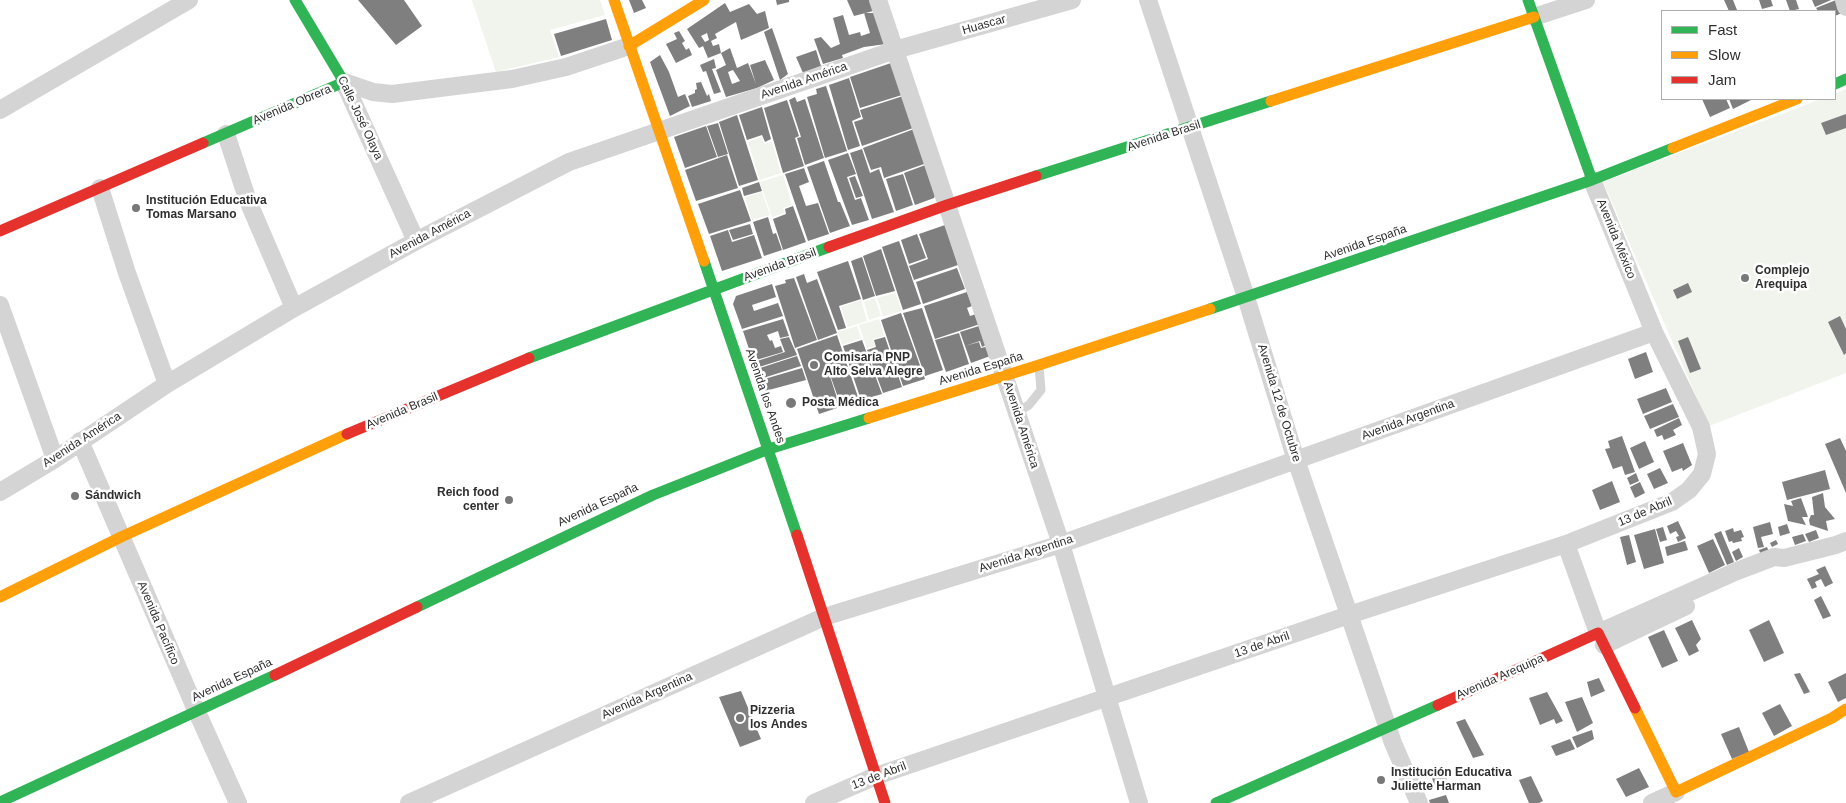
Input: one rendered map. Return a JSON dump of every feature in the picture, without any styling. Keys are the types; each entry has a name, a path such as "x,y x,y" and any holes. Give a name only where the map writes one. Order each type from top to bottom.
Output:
{"street":[{"path":"0,110 189,0"},
{"name":"Calle José Olaya","path":"295,0 344,82 416,241"},
{"name":"Avenida los Andes","path":"614,0 769,449 886,803"},
{"name":"Avenida Obrera","path":"0,231 344,82 373,92 392,94 512,79 566,67 629,46 704,0"},
{"name":"Avenida América","path":"878,0 1061,544 1139,803"},
{"name":"Huascar","path":"895,50 1070,0"},
{"name":"Avenida 12 de Octubre","path":"1148,0 1246,297 1296,460 1392,739 1420,803"},
{"name":"Avenida México","path":"1528,0 1592,180 1654,332 1700,427 1707,454 1702,474"},
{"name":"Avenida Brasil","path":"0,597 121,537 316,447 513,364 947,205 1586,0"},
{"path":"1844,0 1846,7"},
{"name":"Avenida América","path":"0,492 55,459 168,384 294,308 416,241 569,162 895,50"},
{"name":"Avenida España","path":"1,800 197,712 652,495 769,449 1039,365 1592,180 1794,100"},
{"path":"226,134 248,201 294,308"},
{"path":"100,188 127,273 168,384"},
{"path":"0,305 55,459"},
{"name":"Avenida Argentina","path":"409,803 824,617 1061,544 1654,332"},
{"name":"Avenida Pacífico","path":"80,441 238,803"},
{"name":"13 de Abril","path":"814,803 876,776 1349,615 1566,544 1672,502 1689,490 1702,474"},
{"name":"Avenida Arequipa","path":"1216,803 1392,739 1599,642 1778,565 1784,558 1846,541"},
{"path":"1566,544 1599,642 1676,792"},
{"path":"1652,803 1832,718 1846,709"}],"lane":[{"path":"1016,412 1029,405 1041,390 1039,365"}],"shaded area":[{"path":"472,0 600,0 605,15 550,30 559,57 496,72"},
{"name":"Complejo Arequipa","path":"1846,89 1846,373 1709,426 1603,182 1818,100 1836,100 1836,94"},
{"path":"762,137 764,144 772,142 781,173 760,180 748,142"},
{"path":"783,175 792,205 783,208 785,213 772,217 760,182"},
{"path":"762,192 770,215 752,220 745,197"},
{"path":"895,293 902,311 883,316 877,298"},
{"path":"875,298 881,316 869,320 864,302"},
{"path":"861,300 867,321 848,327 841,307"},
{"path":"879,319 884,336 873,339 875,346 867,348 859,325"},
{"path":"857,326 861,338 842,345 838,332"}],"building":[{"path":"358,0 404,0 422,26 396,45"},
{"path":"629,0 642,0 646,8 634,13"},
{"path":"776,0 789,0 789,2 777,5"},
{"path":"847,0 875,0 877,10 854,16"},
{"path":"1724,0 1733,0 1737,10 1729,10"},
{"path":"1759,0 1771,0 1773,6 1762,9"},
{"path":"1786,0 1796,0 1799,9 1790,10"},
{"path":"1812,0 1831,0 1815,7"},
{"path":"1836,0 1844,12 1836,16 1836,10 1817,10 1816,8"},
{"path":"725,3 730,12 749,4 757,14 765,11 769,28 741,40 736,22 715,34 717,38 711,41 713,46 719,44 721,53 708,58 703,46 699,48 687,29","holes":["707,33 709,40 705,42 701,36"]},
{"path":"864,13 875,13 886,44 864,47 842,55 843,58 823,64 814,39 821,37 831,48 840,44 833,18 843,15 849,35 860,32 861,36 870,33"},
{"path":"606,19 612,40 561,56 554,34"},
{"path":"772,28 788,74 780,80 764,32"},
{"path":"679,31 685,41 682,43 686,50 689,48 692,55 676,63 666,44 677,39 674,33"},
{"path":"730,48 737,68 748,63 756,84 750,65 765,60 774,80 757,88 726,97 716,70 726,65 721,53","holes":["733,70 740,81 732,84 728,72"]},
{"path":"816,50 821,66 803,73 796,57"},
{"path":"660,55 669,72 678,97 685,94 690,106 670,116 650,62"},
{"path":"714,59 716,68 712,69 721,92 714,94 706,71 703,72 700,65"},
{"path":"891,63 902,95 860,108 850,77"},
{"path":"849,78 861,117 852,121 860,146 848,150 829,85"},
{"path":"701,82 711,101 692,107 688,96 695,93 697,89 696,83"},
{"path":"826,86 847,151 825,158 807,97 817,94 816,89"},
{"path":"903,96 913,128 862,146 854,122 863,119 860,110"},
{"path":"795,97 797,102 805,99 824,158 805,165 797,138 801,137 789,100"},
{"path":"787,100 799,136 795,138 804,166 783,173 764,108"},
{"path":"1702,100 1726,100 1730,108 1710,117"},
{"path":"1729,100 1751,100 1733,109"},
{"path":"762,107 771,139 765,142 762,135 747,140 739,115"},
{"path":"1846,114 1846,128 1826,135 1821,123"},
{"path":"737,115 758,180 739,186 719,122"},
{"path":"718,123 728,154 718,157 707,126"},
{"path":"706,126 717,157 685,168 674,137"},
{"path":"914,129 927,163 884,178 881,167 871,170 863,148"},
{"path":"862,149 870,173 879,169 894,212 872,219 850,153"},
{"path":"848,153 856,174 847,177 855,200 861,198 869,220 852,225 828,160"},
{"path":"727,155 738,188 696,201 685,170"},
{"path":"824,161 838,202 840,202 850,226 830,233 807,167"},
{"path":"928,164 938,188 934,198 915,205 904,173"},
{"path":"804,168 809,182 799,186 806,206 818,203 829,234 808,241 785,174"},
{"path":"903,174 913,205 896,211 886,179"},
{"path":"855,176 863,196 856,198 849,178"},
{"path":"759,182 762,191 744,196 742,188"},
{"path":"740,190 751,221 709,234 698,204"},
{"path":"793,206 806,242 783,250 773,219 786,214 785,209"},
{"path":"768,217 773,234 776,233 782,250 764,256 753,222"},
{"path":"750,224 753,234 733,240 729,230"},
{"path":"945,225 958,265 914,280 909,266 928,259 919,234"},
{"path":"728,230 732,242 754,235 762,258 722,271 710,236"},
{"path":"917,234 926,258 909,264 901,240"},
{"path":"899,241 921,304 903,310 882,247"},
{"path":"881,249 895,291 876,296 863,256"},
{"path":"862,257 875,296 863,300 851,261"},
{"path":"848,261 861,299 839,306 846,328 838,330 817,272"},
{"path":"957,268 965,289 923,304 916,282"},
{"path":"804,274 807,283 817,279 837,333 818,340 796,277"},
{"path":"794,278 817,340 795,348 775,286 786,283 785,280"},
{"path":"1688,283 1692,292 1677,299 1673,290"},
{"path":"772,284 776,297 752,305 754,311 778,303 783,316 742,329 733,304 736,296"},
{"path":"967,292 972,306 967,308 970,316 976,314 980,324 935,339 924,306"},
{"path":"922,308 943,370 925,376 903,313"},
{"path":"901,313 925,379 903,386 881,320"},
{"path":"1840,316 1846,329 1846,353 1844,355 1828,322"},
{"path":"783,319 789,336 780,338 778,331 767,335 770,341 772,340 775,348 781,346 783,352 753,361 743,331"},
{"path":"982,325 988,344 982,347 980,341 965,346 960,332"},
{"path":"959,333 969,364 946,372 935,340"},
{"path":"837,335 859,400 841,406 822,352 840,407 819,414 797,349"},
{"path":"789,337 797,355 756,368 754,362 785,352 780,339"},
{"path":"885,337 902,387 883,393 867,350 876,347 874,340"},
{"path":"1688,337 1701,369 1690,373 1678,341"},
{"path":"862,340 882,394 861,400 843,346"},
{"path":"979,342 981,348 989,346 993,355 971,363 965,346"},
{"path":"1646,352 1653,372 1635,379 1628,359"},
{"path":"797,356 801,366 760,379 757,369"},
{"path":"802,368 806,380 765,391 761,380"},
{"path":"1666,388 1672,402 1643,414 1637,399"},
{"path":"1673,404 1679,417 1650,429 1644,416"},
{"path":"1679,418 1682,425 1673,430 1676,435 1664,440 1662,435 1657,437 1654,430"},
{"path":"1622,436 1635,472 1625,475 1622,466 1613,469 1605,449 1610,448 1608,441"},
{"path":"1840,438 1846,451 1846,493 1825,444"},
{"path":"1645,441 1654,462 1639,469 1630,448"},
{"path":"1683,443 1692,465 1683,471 1682,468 1672,472 1663,451"},
{"path":"1660,468 1668,483 1654,489 1647,474"},
{"path":"1825,470 1830,489 1787,500 1782,482"},
{"path":"1636,473 1639,481 1630,485 1627,478"},
{"path":"1612,481 1620,502 1600,510 1592,490"},
{"path":"1640,482 1645,493 1635,498 1630,487"},
{"path":"1823,493 1825,507 1835,519 1826,521 1828,531 1810,525 1809,520 1811,515 1814,515 1812,497"},
{"path":"1801,498 1808,517 1802,517 1806,525 1788,521 1784,504 1793,506 1791,501"},
{"path":"1678,521 1686,538 1678,542 1676,537 1679,536 1676,531 1670,534 1667,526"},
{"path":"1770,522 1773,534 1761,537 1764,547 1758,548 1753,527"},
{"path":"1787,524 1790,533 1780,536 1778,527"},
{"path":"1663,527 1667,540 1660,542 1656,529"},
{"path":"1733,528 1734,532 1741,530 1744,537 1741,538 1742,541 1729,542 1725,531"},
{"path":"1655,529 1664,563 1644,569 1634,535"},
{"path":"1816,530 1819,538 1809,542 1805,534"},
{"path":"1721,531 1734,562 1727,565 1714,534"},
{"path":"1803,534 1806,541 1795,545 1792,537"},
{"path":"1629,535 1636,562 1627,565 1620,537"},
{"path":"1713,539 1725,565 1709,573 1697,546"},
{"path":"1776,540 1778,544 1772,547 1770,543"},
{"path":"1685,541 1688,550 1667,556 1665,547"},
{"path":"1767,547 1769,552 1761,555 1759,550"},
{"path":"1739,548 1743,557 1736,561 1732,552"},
{"path":"1825,566 1833,583 1825,587 1821,579 1815,582 1817,587 1812,589 1807,579 1819,574 1816,570"},
{"path":"1821,596 1831,616 1823,619 1814,600"},
{"path":"1692,620 1701,639 1696,645 1699,651 1689,656 1675,628"},
{"path":"1769,620 1784,653 1764,662 1749,630"},
{"path":"1664,630 1678,661 1662,668 1648,637"},
{"path":"1800,673 1810,692 1804,694 1794,674"},
{"path":"1846,673 1846,698 1838,702 1828,682"},
{"path":"1599,678 1605,691 1591,697 1587,682"},
{"name":"Pizzeria los Andes","path":"741,691 761,739 740,747 719,697"},
{"path":"1547,692 1563,721 1556,724 1554,719 1540,725 1529,698"},
{"path":"1582,697 1593,723 1577,732 1565,702"},
{"path":"1780,704 1792,726 1774,736 1762,713"},
{"path":"1465,719 1484,755 1473,758 1456,722"},
{"path":"1739,727 1749,752 1732,759 1721,734"},
{"path":"1592,730 1594,739 1577,748 1572,737"},
{"path":"1570,739 1575,749 1556,756 1551,746"},
{"path":"1639,768 1649,787 1626,797 1616,779"},
{"path":"1443,769 1447,779 1434,785 1431,774"},
{"path":"1531,776 1543,801 1539,803 1529,803 1519,780"},
{"path":"1446,795 1449,803 1430,803 1429,800"}],"traffic: fast":[{"path":"203,143 344,82 295,0"},
{"path":"1528,0 1592,180"},
{"path":"1836,84 1846,79"},
{"path":"1036,176 1271,101"},
{"path":"1210,309 1592,180 1673,148"},
{"path":"529,358 829,247"},
{"path":"704,261 797,535"},
{"path":"417,607 653,495 769,449 869,418"},
{"path":"0,802 275,675"},
{"path":"1216,803 1438,705"}],"traffic: slow":[{"path":"614,0 704,261"},
{"path":"629,46 704,0"},
{"path":"1271,101 1534,17"},
{"path":"1673,148 1794,100"},
{"path":"869,418 1210,309"},
{"path":"0,597 121,537 347,434"},
{"path":"1635,708 1676,792 1832,718 1846,709"}],"traffic: jam":[{"path":"0,231 203,143"},
{"path":"829,247 1036,176"},
{"path":"347,434 529,358"},
{"path":"797,535 885,803"},
{"path":"275,675 417,607"},
{"path":"1438,705 1598,633 1635,708"}],"place":[{"name":"Institución Educativa Tomas Marsano","path":"136,208"},
{"name":"Complejo Arequipa","path":"1745,278"},
{"name":"Comisaría PNP Alto Selva Alegre","path":"814,365"},
{"name":"Posta Médica","path":"791,403"},
{"name":"Sándwich","path":"75,496"},
{"name":"Reich food center","path":"509,500"},
{"name":"Pizzeria los Andes","path":"740,718"},
{"name":"Institución Educativa Juliette Harman","path":"1381,780"}]}
